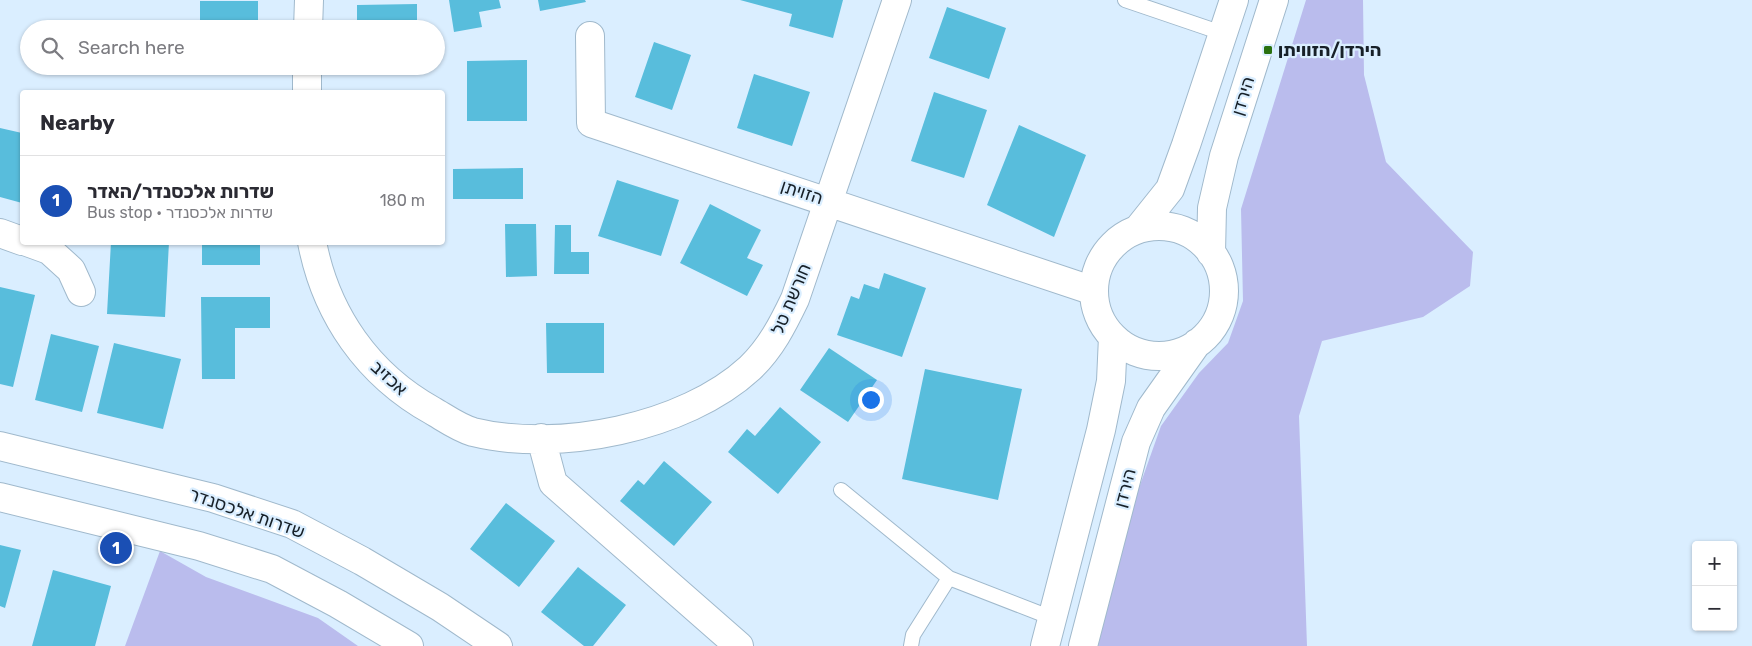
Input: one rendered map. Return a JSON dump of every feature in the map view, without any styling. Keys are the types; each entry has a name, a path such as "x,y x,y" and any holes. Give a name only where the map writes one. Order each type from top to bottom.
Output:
{"street":[{"path":"308,20 309,0"},
{"name":"חורשת טל","path":"536,438 606,433 645,424 684,411 719,392 751,367 777,336 795,299 897,0"},
{"path":"1138,229 1170,189 1234,0"},
{"name":"הירדן","path":"1211,253 1212,208 1224,156 1274,0"},
{"name":"הזויתן","path":"590,36 591,123 1094,291"},
{"path":"307,75 307,90"},
{"path":"1159,226 1179,229 1197,239 1211,253 1220,270 1224,291 1216,321 1197,343 1169,355 1153,355 1128,348 1112,337 1097,312 1094,291 1097,270 1106,253 1120,239 1138,229 1159,226"},
{"path":"0,233 20,240"},
{"path":"36,245 49,250 71,270 81,292"},
{"name":"אכזיב","path":"313,245 324,289 338,318 361,351 395,386 418,403 471,431 498,436 536,438"},
{"path":"1044,646 1101,430 1111,381 1112,337"},
{"name":"הירדן","path":"1083,646 1136,442 1151,408 1197,343"},
{"path":"536,438 553,483 739,646"},
{"name":"שדרות אלכסנדר","path":"0,446 213,498 292,524 362,561 431,602 498,646"},
{"path":"0,497 199,546 272,569 338,604 409,646"}],"lane":[{"path":"1125,0 1222,33"},
{"path":"841,490 949,578 1052,618"},
{"path":"911,646 913,635 949,578"}],"shaded area":[{"path":"1306,0 1363,0 1364,75 1386,162 1473,252 1470,286 1423,317 1322,341 1299,416 1307,646 1098,646 1134,502 1161,426 1199,373 1228,343 1243,301 1241,209"},
{"path":"160,551 206,577 318,618 358,646 125,646"}],"building":[{"path":"449,0 499,0 501,8 479,12 482,27 454,32"},
{"path":"538,0 585,0 586,2 540,11"},
{"path":"740,0 843,0 833,38 789,26 792,14"},
{"path":"200,1 258,1 258,20 200,20"},
{"path":"417,4 417,20 357,20 357,5"},
{"path":"947,7 1006,28 989,79 929,58"},
{"path":"654,42 691,55 672,110 635,97"},
{"path":"527,60 527,121 467,121 467,61"},
{"path":"754,74 810,92 792,146 737,128"},
{"path":"934,92 987,110 964,178 911,161"},
{"path":"1019,125 1086,155 1054,237 987,205"},
{"path":"0,128 20,133 20,202 0,197"},
{"path":"523,168 523,199 453,199 453,169"},
{"path":"617,180 679,200 661,256 598,236"},
{"path":"710,204 761,230 747,258 763,265 747,296 680,263"},
{"path":"505,224 536,224 537,276 506,277"},
{"path":"555,225 571,225 571,252 589,252 589,274 554,274"},
{"path":"111,245 169,245 165,317 107,314"},
{"path":"202,245 260,245 260,265 202,265"},
{"path":"884,273 926,288 902,357 837,335 851,296 859,299 864,284 879,289"},
{"path":"0,287 35,295 13,387 0,384"},
{"path":"201,297 270,297 270,328 235,328 235,379 202,379"},
{"path":"546,323 604,323 604,373 547,373"},
{"path":"51,334 99,346 82,412 35,400"},
{"path":"114,343 181,359 163,429 97,413"},
{"path":"829,348 877,380 848,422 800,390"},
{"path":"925,369 1022,389 998,500 902,479"},
{"path":"780,407 821,442 778,494 728,452 747,429 755,436"},
{"path":"664,461 712,502 674,546 620,501 638,480 644,485"},
{"path":"506,503 555,541 519,587 470,549"},
{"path":"0,545 21,550 5,608 0,606"},
{"path":"578,567 626,605 593,646 584,646 541,612"},
{"path":"53,570 111,586 95,646 32,646"}],"place":[{"name":"הירדן/הזוויתן","path":"1268,50"},
{"name":"שדרות אלכסנדר/האדר","path":"116,548"}]}
